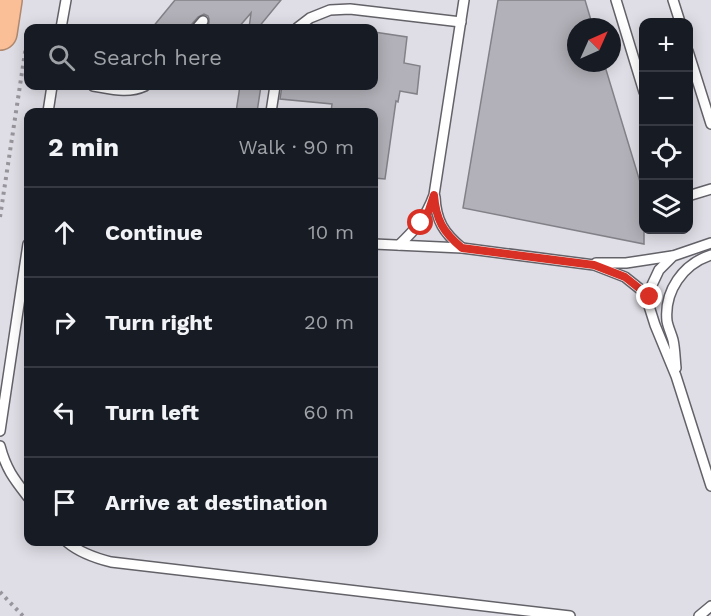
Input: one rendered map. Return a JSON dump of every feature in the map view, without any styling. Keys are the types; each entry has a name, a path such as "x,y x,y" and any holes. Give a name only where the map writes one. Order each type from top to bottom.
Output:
{"highway":[{"path":"5,0 13,37"}],"lane":[{"path":"62,24 66,0"},
{"path":"399,245 421,223 434,195 464,0"},
{"path":"616,0 639,76"},
{"path":"673,0 679,18"},
{"path":"302,24 310,18 330,10 351,9 461,22"},
{"path":"693,67 711,124"},
{"path":"49,108 51,90"},
{"path":"118,90 133,90"},
{"path":"272,108 274,90"},
{"path":"693,194 711,189"},
{"path":"434,195 441,225 450,238 462,248"},
{"path":"378,244 462,248 579,262 626,263 673,256 711,243"},
{"path":"676,376 673,340 667,322 668,303 674,285 685,270 700,259 711,255"},
{"path":"673,256 659,270 651,287 649,306 708,468 711,486"},
{"path":"579,262 625,277 650,297"},
{"path":"0,431 24,271"},
{"path":"0,446 4,463 24,492"},
{"path":"72,546 92,557 111,562 570,616"},
{"path":"699,616 711,606"}],"path":[{"path":"0,217 13,37"},
{"path":"0,592 23,616"}],"building":[{"path":"175,0 281,0 261,24 250,24 251,13 241,24 208,24 208,16 204,14 192,24 155,24"},
{"path":"498,0 585,0 590,18 567,18 567,72 607,72 639,178 639,234 644,234 644,244 463,208"},
{"path":"378,33 407,37 404,63 420,66 417,94 400,91 398,102 396,101 385,179 378,178 378,108 332,108 332,104 280,99 281,90 378,90"},
{"path":"239,90 260,90 258,108 237,108"}],"route":[{"path":"421,223 434,195 441,225 450,238 462,248 594,265 625,277 650,297"}]}
